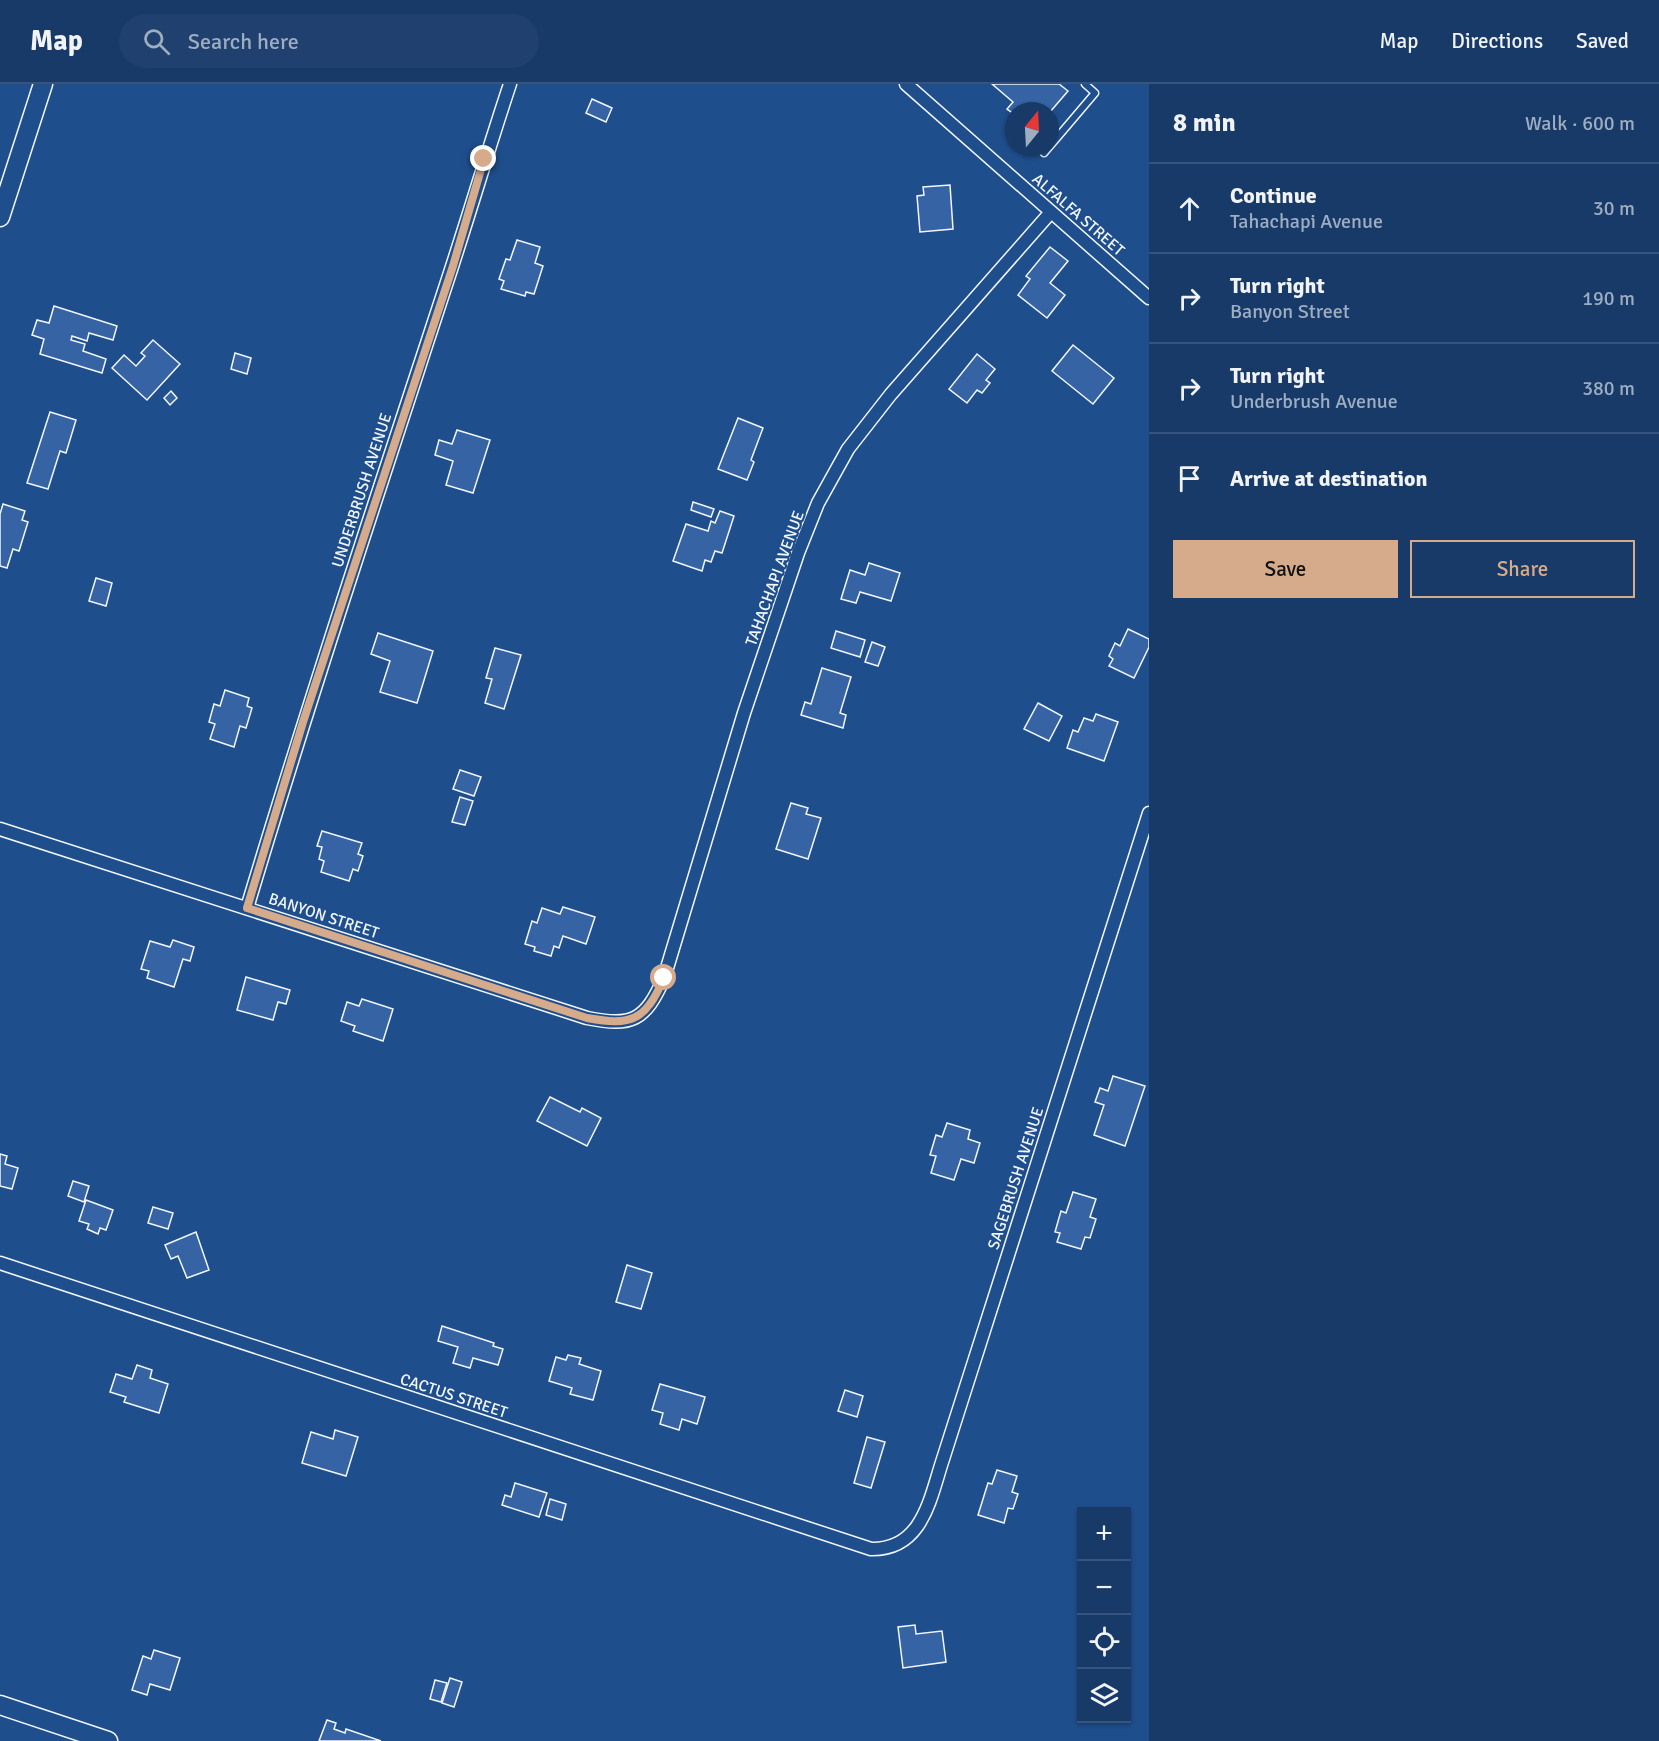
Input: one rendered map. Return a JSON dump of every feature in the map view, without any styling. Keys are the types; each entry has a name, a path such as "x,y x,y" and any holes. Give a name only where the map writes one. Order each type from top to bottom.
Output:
{"main road":[{"path":"0,217 43,84"},
{"path":"0,1705 108,1741"}],"street":[{"name":"UNDERBRUSH AVENUE","path":"247,908 303,722 453,266 484,159 510,84"},
{"name":"ALFALFA STREET","path":"906,84 1149,298"},
{"name":"TAHACHAPI AVENUE","path":"639,1015 654,1001 664,978 744,714 798,552 822,494 848,449 891,394 1051,212"},
{"name":"SAGEBRUSH AVENUE","path":"898,1545 910,1536 923,1518 1149,813"},
{"name":"BANYON STREET","path":"0,829 587,1018 614,1023 639,1015"},
{"name":"CACTUS STREET","path":"0,1263 871,1549 884,1549 898,1545"}],"lane":[{"path":"1059,134 1095,93 1085,84"}],"building":[{"path":"992,84 1059,84 1068,91 1059,102 1013,102"},
{"path":"592,99 612,108 606,122 586,113"},
{"path":"950,185 953,229 920,232 917,196 924,195 923,187"},
{"path":"517,240 540,247 535,263 543,266 534,294 526,292 525,296 501,289 504,281 499,279 506,259 510,260"},
{"path":"1050,247 1068,261 1050,283 1065,295 1047,318 1018,295 1030,279 1026,276"},
{"path":"54,306 117,326 113,340 89,333 87,341 72,336 71,340 85,344 83,351 106,359 102,373 40,354 44,339 32,335 37,320 49,323"},
{"path":"153,340 180,364 147,400 112,368 124,355 136,366 145,356 141,353"},
{"path":"1073,345 1114,378 1093,404 1052,371"},
{"path":"235,353 251,358 247,374 231,369"},
{"path":"977,354 995,369 986,380 990,383 982,393 977,390 967,403 949,389"},
{"path":"171,391 177,398 170,405 164,398"},
{"path":"50,412 76,420 66,453 60,451 48,489 27,483"},
{"path":"738,418 763,428 751,460 754,462 747,480 718,469"},
{"path":"457,430 490,440 473,493 446,485 453,461 435,455 439,440 452,444"},
{"path":"693,502 714,509 711,517 691,510"},
{"path":"3,504 25,511 22,520 28,522 19,551 13,549 7,568 0,566 0,514"},
{"path":"720,511 734,516 722,553 715,551 711,562 705,560 702,571 673,561 686,524 708,531 711,521 715,523"},
{"path":"869,563 900,573 891,601 860,592 856,603 841,599 850,570 865,575"},
{"path":"96,578 112,583 106,606 89,601"},
{"path":"1128,629 1149,639 1149,647 1134,678 1109,666 1113,659 1109,656 1115,643 1120,646"},
{"path":"836,631 865,640 860,657 831,648"},
{"path":"378,633 433,651 417,703 380,692 390,661 371,654"},
{"path":"872,642 885,647 878,666 865,662"},
{"path":"495,648 521,655 504,709 485,703 492,679 486,678"},
{"path":"822,668 851,677 840,713 846,715 843,728 801,715 805,702 811,704"},
{"path":"225,690 249,698 247,706 252,708 246,728 240,726 234,747 210,739 215,724 209,722 214,704 220,706"},
{"path":"1038,703 1062,716 1049,741 1024,729"},
{"path":"1096,714 1118,722 1104,761 1067,748 1073,730 1078,732 1084,718 1093,721"},
{"path":"460,770 481,777 474,796 453,789"},
{"path":"460,797 473,801 465,825 452,822"},
{"path":"791,803 808,808 806,814 821,818 808,859 776,849"},
{"path":"322,831 362,843 358,854 363,856 358,871 353,869 349,881 321,872 324,861 319,859 322,847 317,846"},
{"path":"563,907 595,917 586,944 563,936 559,948 554,946 551,956 534,951 535,947 525,944 532,921 537,923 542,908 560,914"},
{"path":"173,940 194,947 190,961 183,959 174,987 147,978 149,971 141,969 150,941 170,947"},
{"path":"246,977 290,990 286,1004 278,1002 273,1020 237,1010"},
{"path":"362,999 393,1009 383,1041 353,1031 355,1026 341,1021 347,1002 359,1006"},
{"path":"1113,1076 1145,1086 1125,1146 1094,1135 1104,1105 1095,1102 1100,1088 1108,1091"},
{"path":"550,1097 580,1112 582,1108 601,1118 587,1146 537,1121"},
{"path":"947,1123 970,1130 968,1139 980,1143 974,1163 961,1159 954,1180 931,1173 936,1156 930,1155 936,1135 942,1137"},
{"path":"0,1154 7,1156 5,1164 18,1168 12,1189 0,1186"},
{"path":"73,1181 89,1186 84,1202 68,1196"},
{"path":"1073,1192 1096,1199 1090,1217 1096,1219 1090,1238 1085,1237 1081,1249 1057,1242 1060,1233 1055,1232 1061,1211 1066,1213"},
{"path":"86,1200 113,1210 106,1230 100,1228 98,1234 87,1229 89,1224 79,1221"},
{"path":"153,1207 173,1213 168,1229 148,1223"},
{"path":"196,1232 209,1270 187,1278 178,1256 171,1259 165,1245"},
{"path":"627,1265 652,1273 641,1309 616,1302"},
{"path":"442,1326 494,1343 493,1346 503,1349 498,1365 473,1358 470,1368 453,1363 458,1347 438,1341"},
{"path":"568,1355 581,1358 579,1364 601,1371 593,1400 570,1394 572,1388 549,1381 556,1357 566,1360"},
{"path":"137,1365 152,1370 150,1378 168,1384 159,1413 124,1402 126,1397 110,1392 116,1374 132,1379"},
{"path":"660,1384 705,1397 697,1424 682,1419 679,1430 660,1424 663,1413 652,1410"},
{"path":"845,1390 863,1396 857,1417 838,1411"},
{"path":"335,1430 358,1437 346,1476 302,1463 311,1432 333,1439"},
{"path":"867,1437 885,1442 871,1488 854,1483"},
{"path":"997,1470 1017,1476 1012,1492 1018,1494 1013,1509 1008,1508 1004,1523 978,1515 988,1483 992,1484"},
{"path":"515,1483 547,1493 539,1517 502,1505 505,1495 511,1497"},
{"path":"550,1499 566,1504 562,1520 546,1515"},
{"path":"915,1625 916,1634 942,1631 946,1662 903,1668 898,1627"},
{"path":"154,1650 180,1658 170,1690 150,1684 147,1695 132,1690 143,1656 151,1659"},
{"path":"450,1678 462,1682 454,1707 442,1703"},
{"path":"435,1680 447,1683 441,1702 430,1699"},
{"path":"327,1720 336,1723 334,1729 345,1733 346,1729 381,1741 319,1741"}],"route":[{"path":"484,159 453,266 303,722 247,908 587,1018 614,1023 639,1015 654,1001 664,978"}]}
